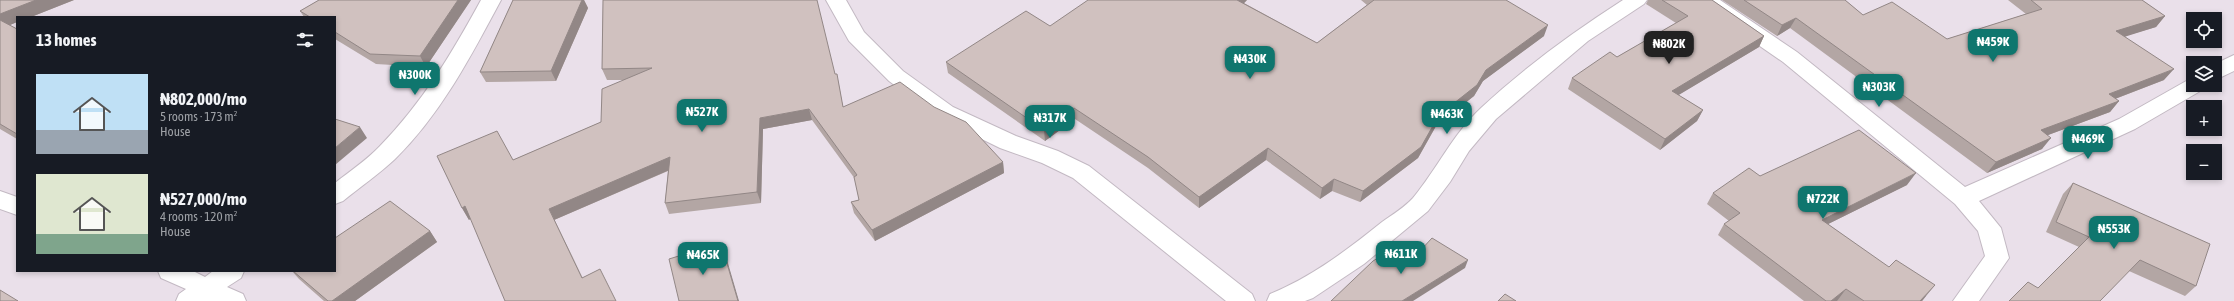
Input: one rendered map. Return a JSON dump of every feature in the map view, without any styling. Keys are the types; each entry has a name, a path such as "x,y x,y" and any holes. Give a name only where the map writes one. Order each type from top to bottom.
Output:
{"street":[{"path":"336,194 387,153 421,115 458,61 491,0"},
{"path":"836,0 856,36 896,76 945,112 1008,142 1050,157 1081,172 1243,301"},
{"path":"1279,301 1304,291 1356,257 1420,205 1442,176 1461,145 1488,114 1581,36 1637,0"},
{"path":"1706,0 1790,57 1963,198 1989,228 1997,258 1965,301"},
{"path":"2222,69 2234,62"},
{"path":"1963,198 2127,124 2186,90"},
{"path":"0,200 16,206"},
{"path":"171,272 198,295 234,301"},
{"path":"198,295 231,272"}],"building":[{"path":"0,0 36,0 0,14"},
{"path":"319,0 458,0 420,56 370,54 336,33 336,16 308,16 300,11"},
{"path":"513,0 582,0 551,71 480,72"},
{"path":"603,0 817,0 835,74 837,74 843,107 900,82 934,107 966,122 1003,162 872,230 851,202 859,200 854,177 857,175 809,109 760,118 757,192 665,203 670,157 549,209 582,278 600,269 616,301 505,301 465,206 462,208 437,156 497,131 513,160 601,122 602,89 652,68 602,69"},
{"path":"1088,0 1237,0 1317,43 1374,0 1506,0 1548,25 1486,70 1477,85 1439,115 1421,147 1363,191 1334,179 1322,188 1268,148 1199,197 1148,157 1074,108 1044,130 946,62 1026,11 1050,26"},
{"path":"1662,0 1712,0 1764,36 1672,91 1703,110 1665,139 1572,78 1610,52 1617,57 1688,16"},
{"path":"1744,0 1845,0 1863,15 1892,2 1947,39 2042,9 2031,0 2142,0 2165,16 2116,31 2174,69 2109,94 2119,101 2041,130 2051,138 1996,162 1796,18 1782,25"},
{"path":"0,20 16,28 16,133 0,124"},
{"path":"336,119 360,127 336,147"},
{"path":"1859,130 1916,173 1822,220 1889,267 1896,260 1935,285 1920,301 1864,301 1846,289 1831,301 1826,301 1724,224 1740,213 1713,193 1749,168 1760,176"},
{"path":"2073,183 2210,244 2196,286 2140,260 2100,301 2009,301 2028,282 2038,288 2089,237 2056,222"},
{"path":"390,201 430,231 332,301 328,301 294,272 336,272 336,237"},
{"path":"1432,238 1468,260 1402,301 1331,301 1373,261 1391,250 1407,265"},
{"path":"721,243 738,301 679,301 669,259"},
{"path":"0,290 18,301 0,301"},
{"path":"1505,294 1516,301 1498,301"}]}
